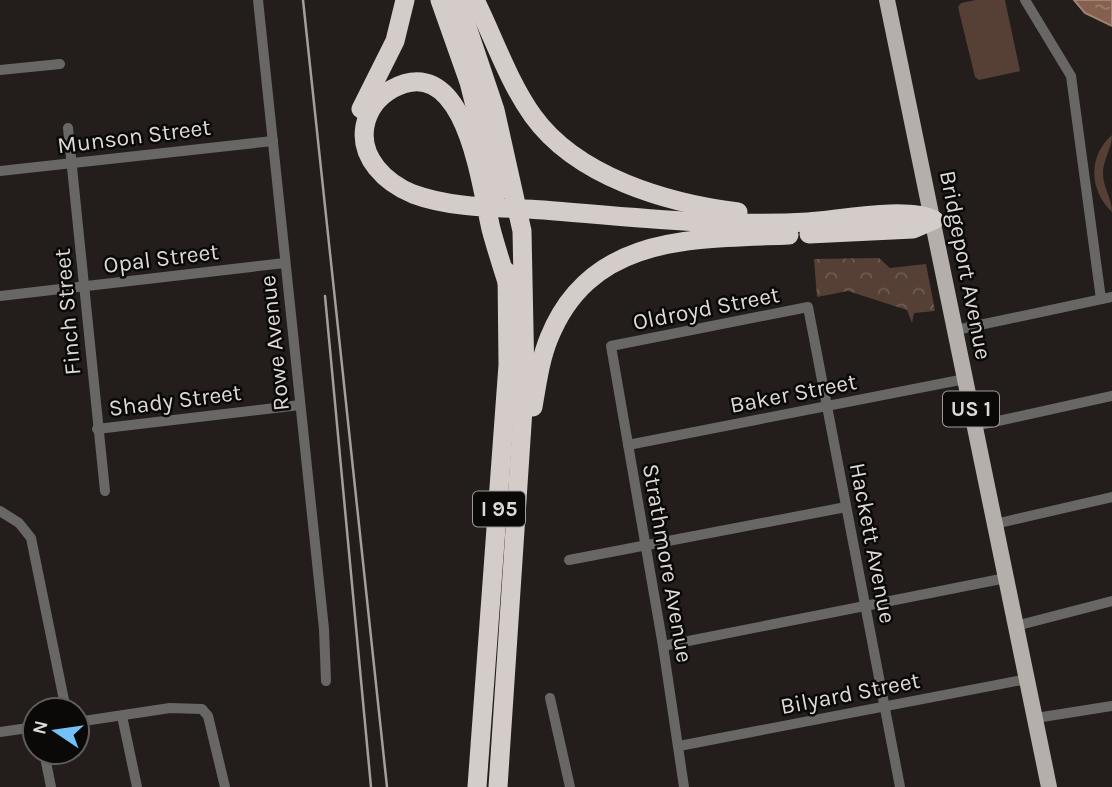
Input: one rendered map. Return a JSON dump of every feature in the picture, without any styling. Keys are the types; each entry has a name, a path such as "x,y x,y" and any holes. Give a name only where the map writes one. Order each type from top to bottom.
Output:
{"highway":[{"path":"405,0 395,41 356,123 356,145 365,167 391,193 416,204 454,211 792,235"},
{"name":"I 95","path":"440,0 469,82 499,192"},
{"name":"I 95","path":"458,0 486,81 499,192 525,329 520,466 498,787"},
{"path":"475,0 509,74 535,118 568,150 593,167 650,191 722,209 759,215 847,218"},
{"path":"505,230 499,192 459,110 448,96 430,87 411,84 395,87 378,100 371,108 364,132 372,161 392,183 429,199 665,219 775,223 910,215 934,219"},
{"path":"520,466 548,340 575,295 598,273 658,244 913,229 934,219"},
{"name":"I 95","path":"477,787 508,365 505,230"}],"main road":[{"name":"Bridgeport Avenue","path":"887,0 1049,787"}],"street":[{"name":"Rowe Avenue","path":"258,0 324,629 326,681"},
{"path":"956,330 1107,298 1068,67 1025,0"},
{"path":"0,70 60,64"},
{"name":"Finch Street","path":"68,128 105,491"},
{"name":"Munson Street","path":"0,171 273,141"},
{"name":"Opal Street","path":"0,296 285,263"},
{"name":"Oldroyd Street","path":"611,346 808,307"},
{"name":"Hackett Avenue","path":"808,307 887,705 900,787"},
{"name":"Strathmore Avenue","path":"611,346 663,646 684,787"},
{"name":"Baker Street","path":"628,446 965,379"},
{"path":"975,426 1112,396"},
{"name":"Shady Street","path":"97,429 300,405"},
{"path":"995,524 1112,497"},
{"path":"569,560 846,508"},
{"path":"0,512 19,523 31,538 63,696"},
{"path":"663,646 1006,578"},
{"path":"1016,626 1112,601"},
{"name":"Bilyard Street","path":"679,746 1027,679"},
{"path":"550,698 570,787"},
{"path":"1036,718 1112,706"},
{"path":"91,720 170,708 202,709 208,716 225,787"},
{"path":"122,716 137,787"},
{"path":"0,732 21,729"},
{"path":"47,766 51,787"}],"green space":[{"path":"1005,0 1020,71 979,80 975,77 958,7 961,3"},
{"path":"1112,135 1103,173 1112,212 1099,194 1094,173 1099,153"},
{"path":"879,258 890,268 926,264 935,311 914,313 912,323 907,310 848,291 817,297 814,259"}],"water":[{"path":"1074,0 1112,0 1112,26 1085,13"}],"railway":[{"path":"303,0 387,787"},
{"path":"325,296 371,787"}]}
